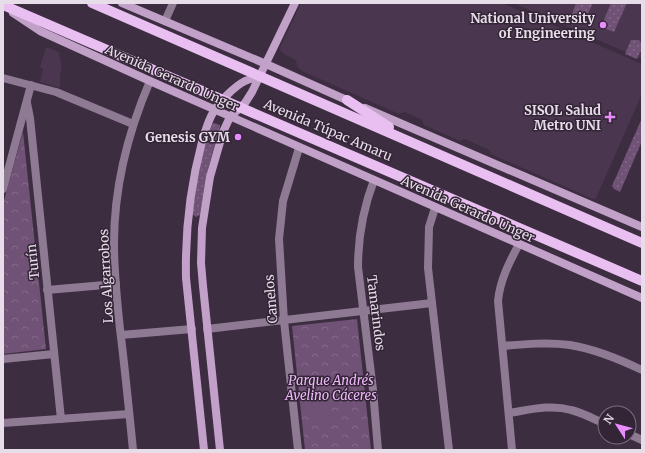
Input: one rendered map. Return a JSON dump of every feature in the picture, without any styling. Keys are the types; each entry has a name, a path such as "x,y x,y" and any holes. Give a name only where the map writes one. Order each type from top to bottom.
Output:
{"main road":[{"name":"Avenida Túpac Amaru","path":"92,3 642,243"},
{"name":"Avenida Túpac Amaru","path":"3,6 224,99 642,281"},
{"path":"347,100 414,144"}],"street":[{"path":"122,3 642,227"},
{"path":"166,21 173,3"},
{"path":"220,450 201,263 202,228 210,177 223,132 230,117 252,92 295,3"},
{"name":"Avenida Gerardo Unger","path":"3,6 40,31 299,148 642,298"},
{"path":"204,450 186,278 189,202 205,132 214,110 224,99 244,82 260,76"},
{"path":"3,78 68,97 133,124"},
{"name":"Los Algarrobos","path":"133,450 116,284 114,244 116,208 123,166 133,124 150,81"},
{"path":"3,189 31,85"},
{"name":"Turín","path":"27,103 30,118 61,419"},
{"name":"Canelos","path":"298,450 284,321 279,239 283,201 299,148"},
{"name":"Tamarindos","path":"374,180 364,208 359,238 358,267 373,390 378,450"},
{"path":"435,208 429,227 428,255 432,304 449,450"},
{"path":"187,227 202,228"},
{"path":"512,450 498,301 504,274 519,244"},
{"path":"48,290 116,284"},
{"path":"208,329 432,304"},
{"path":"121,335 192,329"},
{"path":"503,346 539,343 569,345 597,351 642,370"},
{"path":"3,359 54,354"},
{"path":"509,413 555,407 570,409 597,420"},
{"path":"3,423 129,414"}],"shaded area":[{"path":"301,3 502,3 642,64 642,94 596,198 593,199 491,154 489,150 465,139 460,141 424,125 422,120 405,112 399,114 302,71 297,66 296,60 284,54 280,50"},
{"name":"National University of Engineering","path":"513,3 642,3 642,59 614,47"},
{"path":"46,47 59,52 62,70 60,74 60,88 40,82 43,69 40,67"}],"green space":[{"path":"576,3 593,3 585,20 572,14"},
{"path":"611,3 627,3 614,32 601,27"},
{"path":"631,40 639,40 642,44 642,53 640,52 637,59 625,54"},
{"path":"642,118 642,141 620,192 612,186"},
{"path":"214,123 220,125 220,127 209,165 200,215 196,217 192,214 197,180 208,135 212,124"},
{"path":"23,132 46,349 3,354 3,204"},
{"name":"Parque Andrés Avelino Cáceres","path":"357,319 371,450 305,450 292,326"},
{"path":"330,396 333,424 314,426 311,398"}],"place":[{"name":"National University of Engineering","path":"603,25"},
{"name":"SISOL Salud Metro UNI","path":"610,117"},
{"name":"Genesis GYM","path":"238,137"}]}
